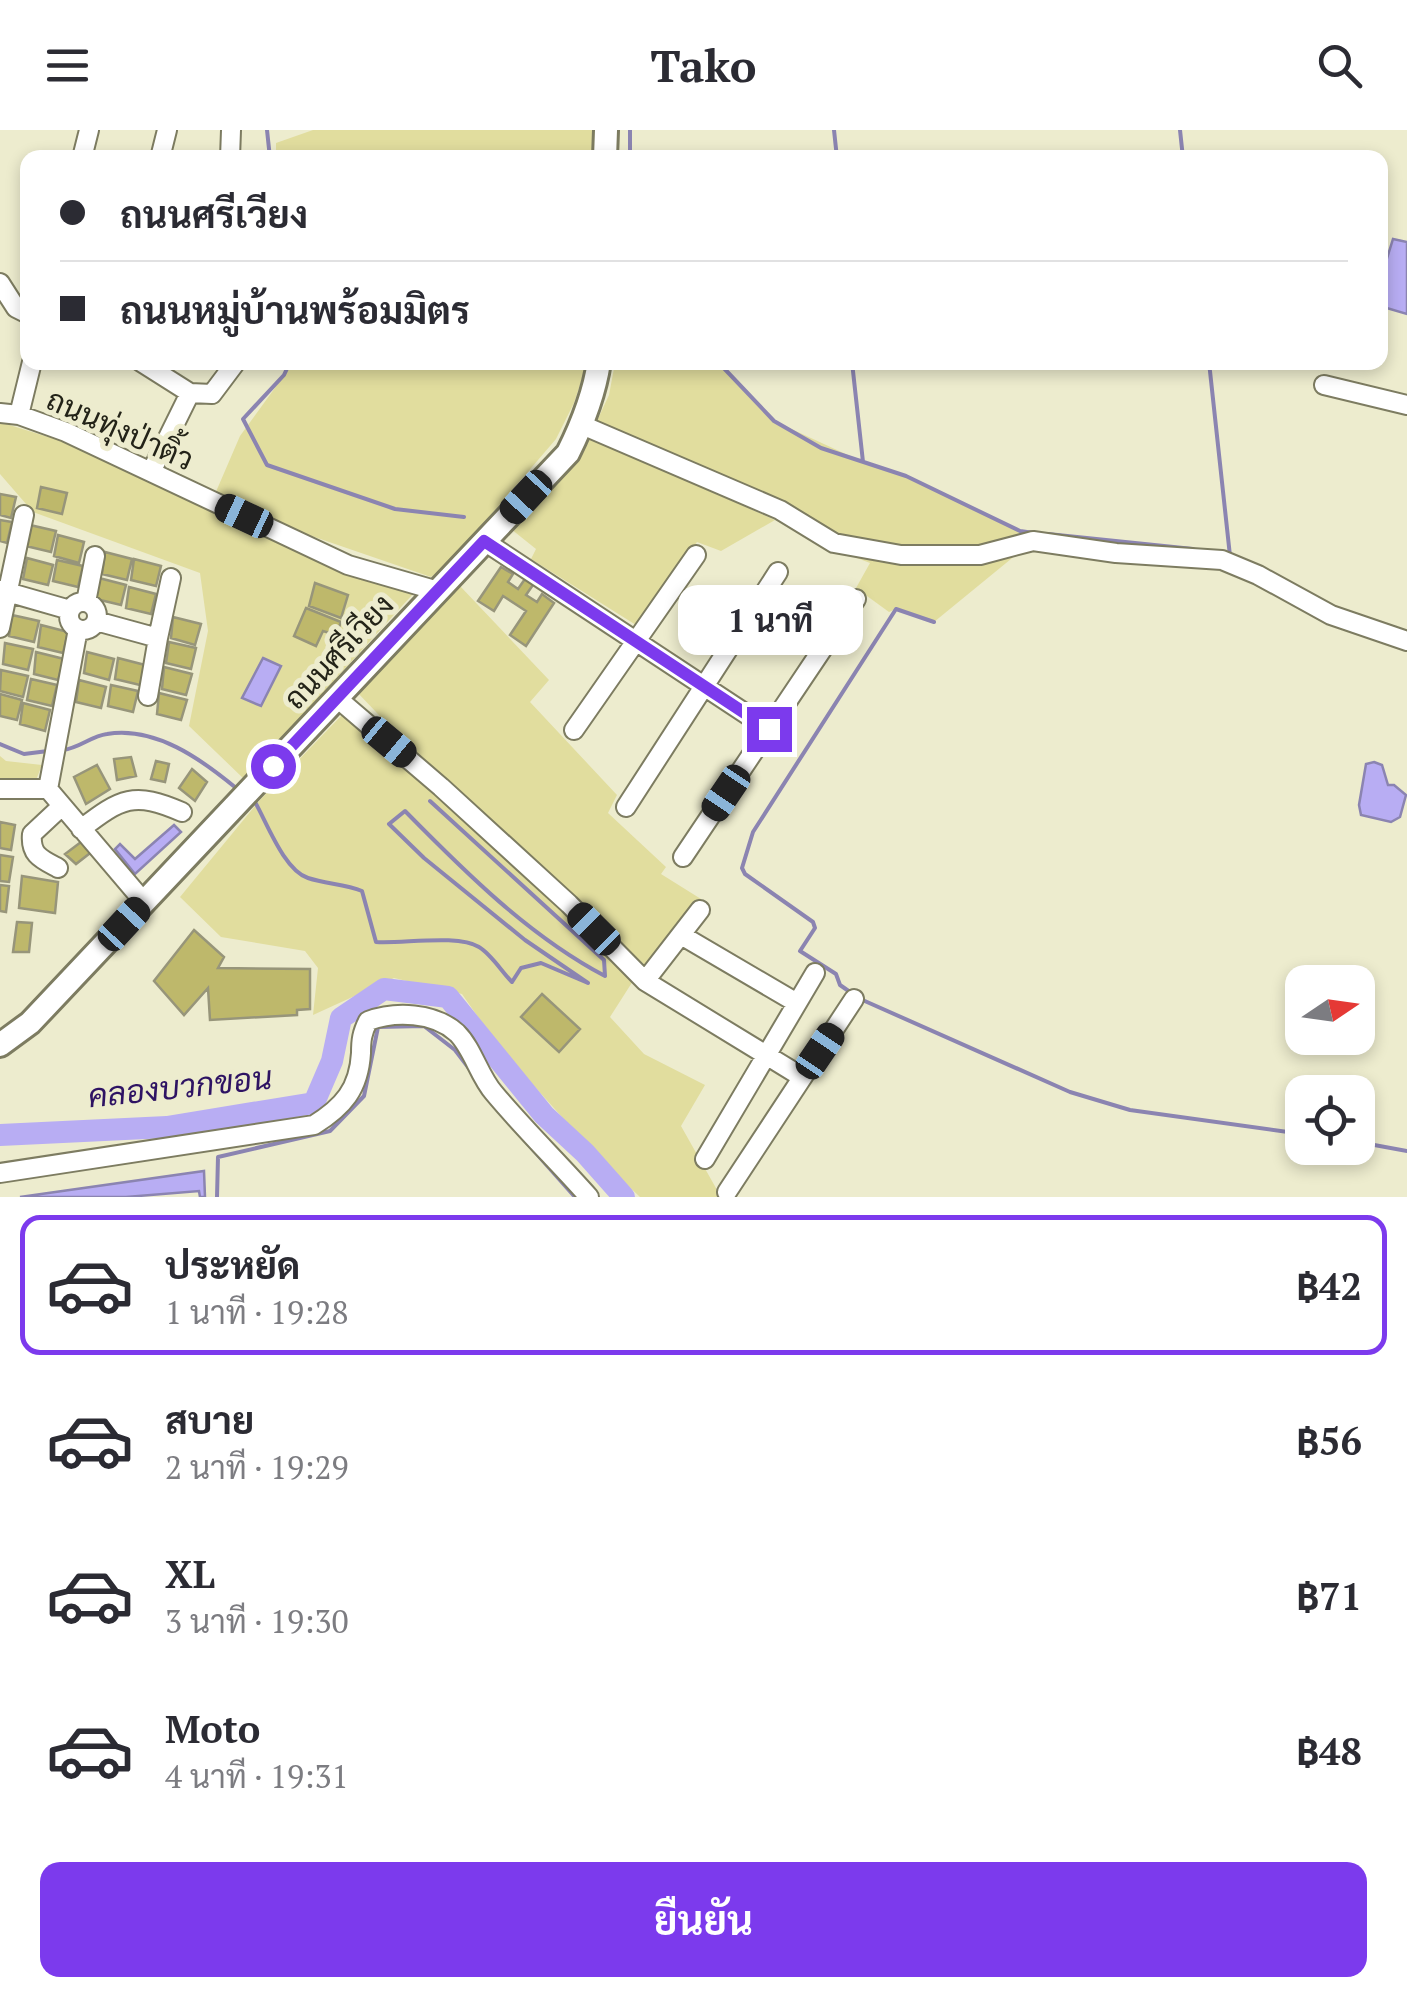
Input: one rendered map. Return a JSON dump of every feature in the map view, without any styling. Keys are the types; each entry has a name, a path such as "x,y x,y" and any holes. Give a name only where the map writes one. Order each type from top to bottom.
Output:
{"main road":[{"name":"ถนนศรีเวียง","path":"0,1045 30,1023 135,892 337,698 568,452 582,425 597,370"}],"street":[{"path":"0,283 14,311"},
{"path":"9,414 28,370"},
{"path":"154,370 190,393 212,394 230,370"},
{"path":"1324,385 1407,405"},
{"path":"151,472 190,393"},
{"name":"ถนนทุ่งป่าติ้ว","path":"9,414 66,432 348,565 438,591"},
{"path":"582,425 780,510 834,543 901,555 980,555 1033,541 1116,553 1222,560 1331,615 1407,641"},
{"path":"0,628 4,592 24,515"},
{"path":"484,541 769,729"},
{"path":"574,730 696,555"},
{"path":"96,556 70,620 158,638"},
{"path":"626,807 778,572"},
{"path":"148,696 172,578"},
{"path":"4,592 78,606"},
{"path":"683,857 856,599"},
{"path":"48,790 57,732 87,625"},
{"path":"337,698 442,786 645,981 802,1077"},
{"path":"0,789 48,790 135,892"},
{"path":"81,829 126,800 156,801 182,812"},
{"path":"58,868 37,857 31,846 32,834 62,806"},
{"path":"645,981 700,910"},
{"path":"681,935 797,1003"},
{"path":"706,1159 815,974"},
{"path":"726,1192 854,999"},
{"path":"0,1174 314,1125 336,1111 358,1082 360,1036 368,1022 385,1014 408,1014 425,1017 456,1032 491,1090 589,1197"}],"shaded area":[{"path":"313,130 592,130 592,150 276,150 276,143"},
{"path":"1393,239 1407,242 1407,314 1388,308 1388,255"},
{"path":"288,370 585,370 556,439 447,566 431,577 268,521 215,494 240,436"},
{"path":"614,370 725,370 774,421 863,462 906,476 1033,541 934,622 896,609 889,612 856,588 870,563 836,550 802,514 595,425 609,395"},
{"path":"0,422 77,446 339,572 413,594 244,779 189,726 208,631 200,573 33,512 0,474"},
{"path":"590,437 775,520 721,551 697,542 636,625 531,559 536,549 511,529 547,492"},
{"path":"460,586 549,680 530,702 617,795 608,813 666,867 661,874 701,899 646,966 416,754 356,691"},
{"path":"263,658 281,666 261,706 242,698"},
{"path":"342,715 455,802 542,881 633,981 610,1017 644,1054 705,1085 681,1126 721,1197 640,1197 598,1157 499,1047 462,994 394,978 313,1015 318,968 305,951 221,937 180,897 260,800"},
{"path":"0,756 6,761 42,765 36,780 0,781"},
{"path":"1366,764 1382,765 1388,785 1406,795 1400,817 1391,822 1361,815"},
{"path":"174,825 181,832 135,874 115,849 120,844 135,859"},
{"path":"204,1171 205,1197 200,1197 199,1191 126,1197 20,1197"}],"building":[{"path":"41,487 67,493 62,514 37,508"},
{"path":"0,494 16,497 11,518 0,515"},
{"path":"0,520 12,522 7,543 0,541"},
{"path":"30,525 56,531 51,552 26,546"},
{"path":"58,535 84,542 79,563 54,556"},
{"path":"105,552 132,559 127,580 102,574"},
{"path":"27,558 53,565 48,585 23,579"},
{"path":"134,559 161,566 156,586 131,580"},
{"path":"57,560 83,566 78,587 53,581"},
{"path":"501,567 513,574 508,582 518,589 527,576 535,582 526,595 537,602 542,594 554,603 526,646 510,635 526,611 503,596 494,611 478,601"},
{"path":"99,578 126,585 121,605 96,599"},
{"path":"315,583 348,595 341,618 309,606"},
{"path":"129,587 156,594 151,614 126,608"},
{"path":"306,608 341,622 336,635 323,631 316,646 294,636"},
{"path":"12,615 39,621 34,642 9,636"},
{"path":"173,617 201,624 195,645 171,638"},
{"path":"41,625 68,632 63,653 38,647"},
{"path":"169,642 196,648 191,669 166,663"},
{"path":"5,643 33,649 28,670 3,664"},
{"path":"36,652 64,659 58,680 34,674"},
{"path":"87,652 114,659 109,680 84,673"},
{"path":"118,658 145,665 140,685 115,679"},
{"path":"164,667 192,674 186,695 162,689"},
{"path":"1,670 28,676 23,697 0,691"},
{"path":"31,679 57,685 52,706 27,700"},
{"path":"79,680 106,687 101,708 76,702"},
{"path":"111,685 138,691 133,712 108,706"},
{"path":"159,693 187,700 181,720 157,714"},
{"path":"0,694 22,700 17,720 0,716"},
{"path":"23,703 50,710 45,731 20,724"},
{"path":"131,757 136,776 117,780 114,759"},
{"path":"156,761 169,764 165,782 151,779"},
{"path":"97,765 110,789 86,804 74,777"},
{"path":"192,769 207,782 195,801 179,788"},
{"path":"0,822 15,825 11,850 0,848"},
{"path":"85,839 94,850 76,864 65,854"},
{"path":"0,855 13,857 9,882 0,881"},
{"path":"22,876 58,882 55,913 19,908"},
{"path":"0,885 9,886 6,912 0,911"},
{"path":"17,922 32,923 29,952 13,952"},
{"path":"194,930 224,957 218,968 310,969 310,1009 297,1010 297,1015 210,1020 208,988 184,1015 154,981"},
{"path":"542,994 580,1029 559,1052 521,1017"}],"waterway":[{"path":"267,130 269,150"},
{"path":"630,130 630,150"},
{"path":"834,130 836,150"},
{"path":"1180,130 1182,150"},
{"path":"286,370 243,419 267,465 395,509 464,517"},
{"path":"726,370 774,421 821,448 906,476 1020,531 1034,533"},
{"path":"853,370 863,462"},
{"path":"1210,370 1230,556"},
{"path":"1048,534 1193,549"},
{"path":"850,992 840,985 836,974 800,951 815,928 813,922 742,868 753,832 896,609 934,622"},
{"path":"63,750 107,734 142,735 192,756 236,788"},
{"path":"0,744 24,754 48,751"},
{"path":"255,802 284,856 299,873 362,891 376,942 470,943 488,954 512,982 521,968 541,963 588,983 525,940 424,858 389,824 405,811 524,922 605,976 604,960 430,801"},
{"name":"คลองบวกขอน","path":"0,1135 167,1127 314,1103 332,1061 341,1018 384,989 448,997 544,1115 624,1197"},
{"path":"858,998 1070,1092 1130,1110 1285,1132"},
{"path":"217,1197 218,1157 330,1131 364,1096 378,1027 424,1026 455,1050 471,1071"},
{"path":"519,1134 575,1197"},
{"path":"1375,1145 1407,1151"}],"route":[{"path":"273,766 484,541 769,729"}]}
